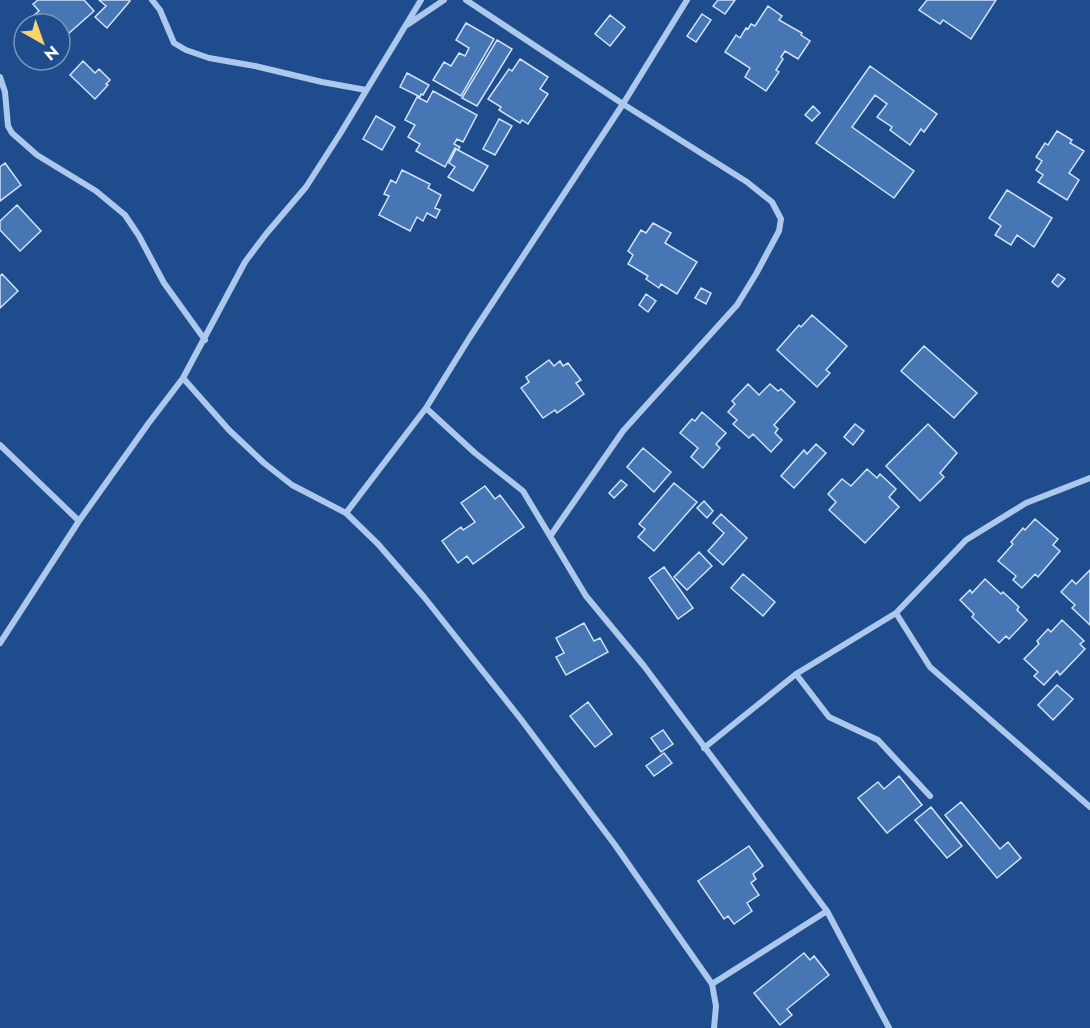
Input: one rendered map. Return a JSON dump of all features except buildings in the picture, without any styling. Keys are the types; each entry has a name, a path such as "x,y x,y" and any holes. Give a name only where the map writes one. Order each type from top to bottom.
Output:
{"street":[{"path":"152,0 160,10 174,43 186,50 209,58 366,90"},
{"path":"0,643 79,521 147,424 183,378 245,262 306,187 421,0"},
{"path":"405,26 444,0"},
{"path":"466,0 747,182 772,202 781,217 781,224 756,274 737,305 623,431 551,535"},
{"path":"346,513 426,408 470,336 624,104 687,0"},
{"path":"0,77 5,92 8,126 12,133 37,155 96,190 125,215 164,283 205,340"},
{"path":"183,378 229,430 264,463 292,485 346,513 378,544 424,597 520,718 615,845 711,984 716,1006 714,1028"},
{"path":"426,408 475,453 523,491 586,596 644,666 827,911 889,1028"},
{"path":"0,445 79,521"},
{"path":"704,748 796,674 896,613 966,540 1026,503 1090,478"},
{"path":"896,613 930,667 1090,807"},
{"path":"796,674 829,717 878,740 930,796"},
{"path":"711,984 827,911"}]}
